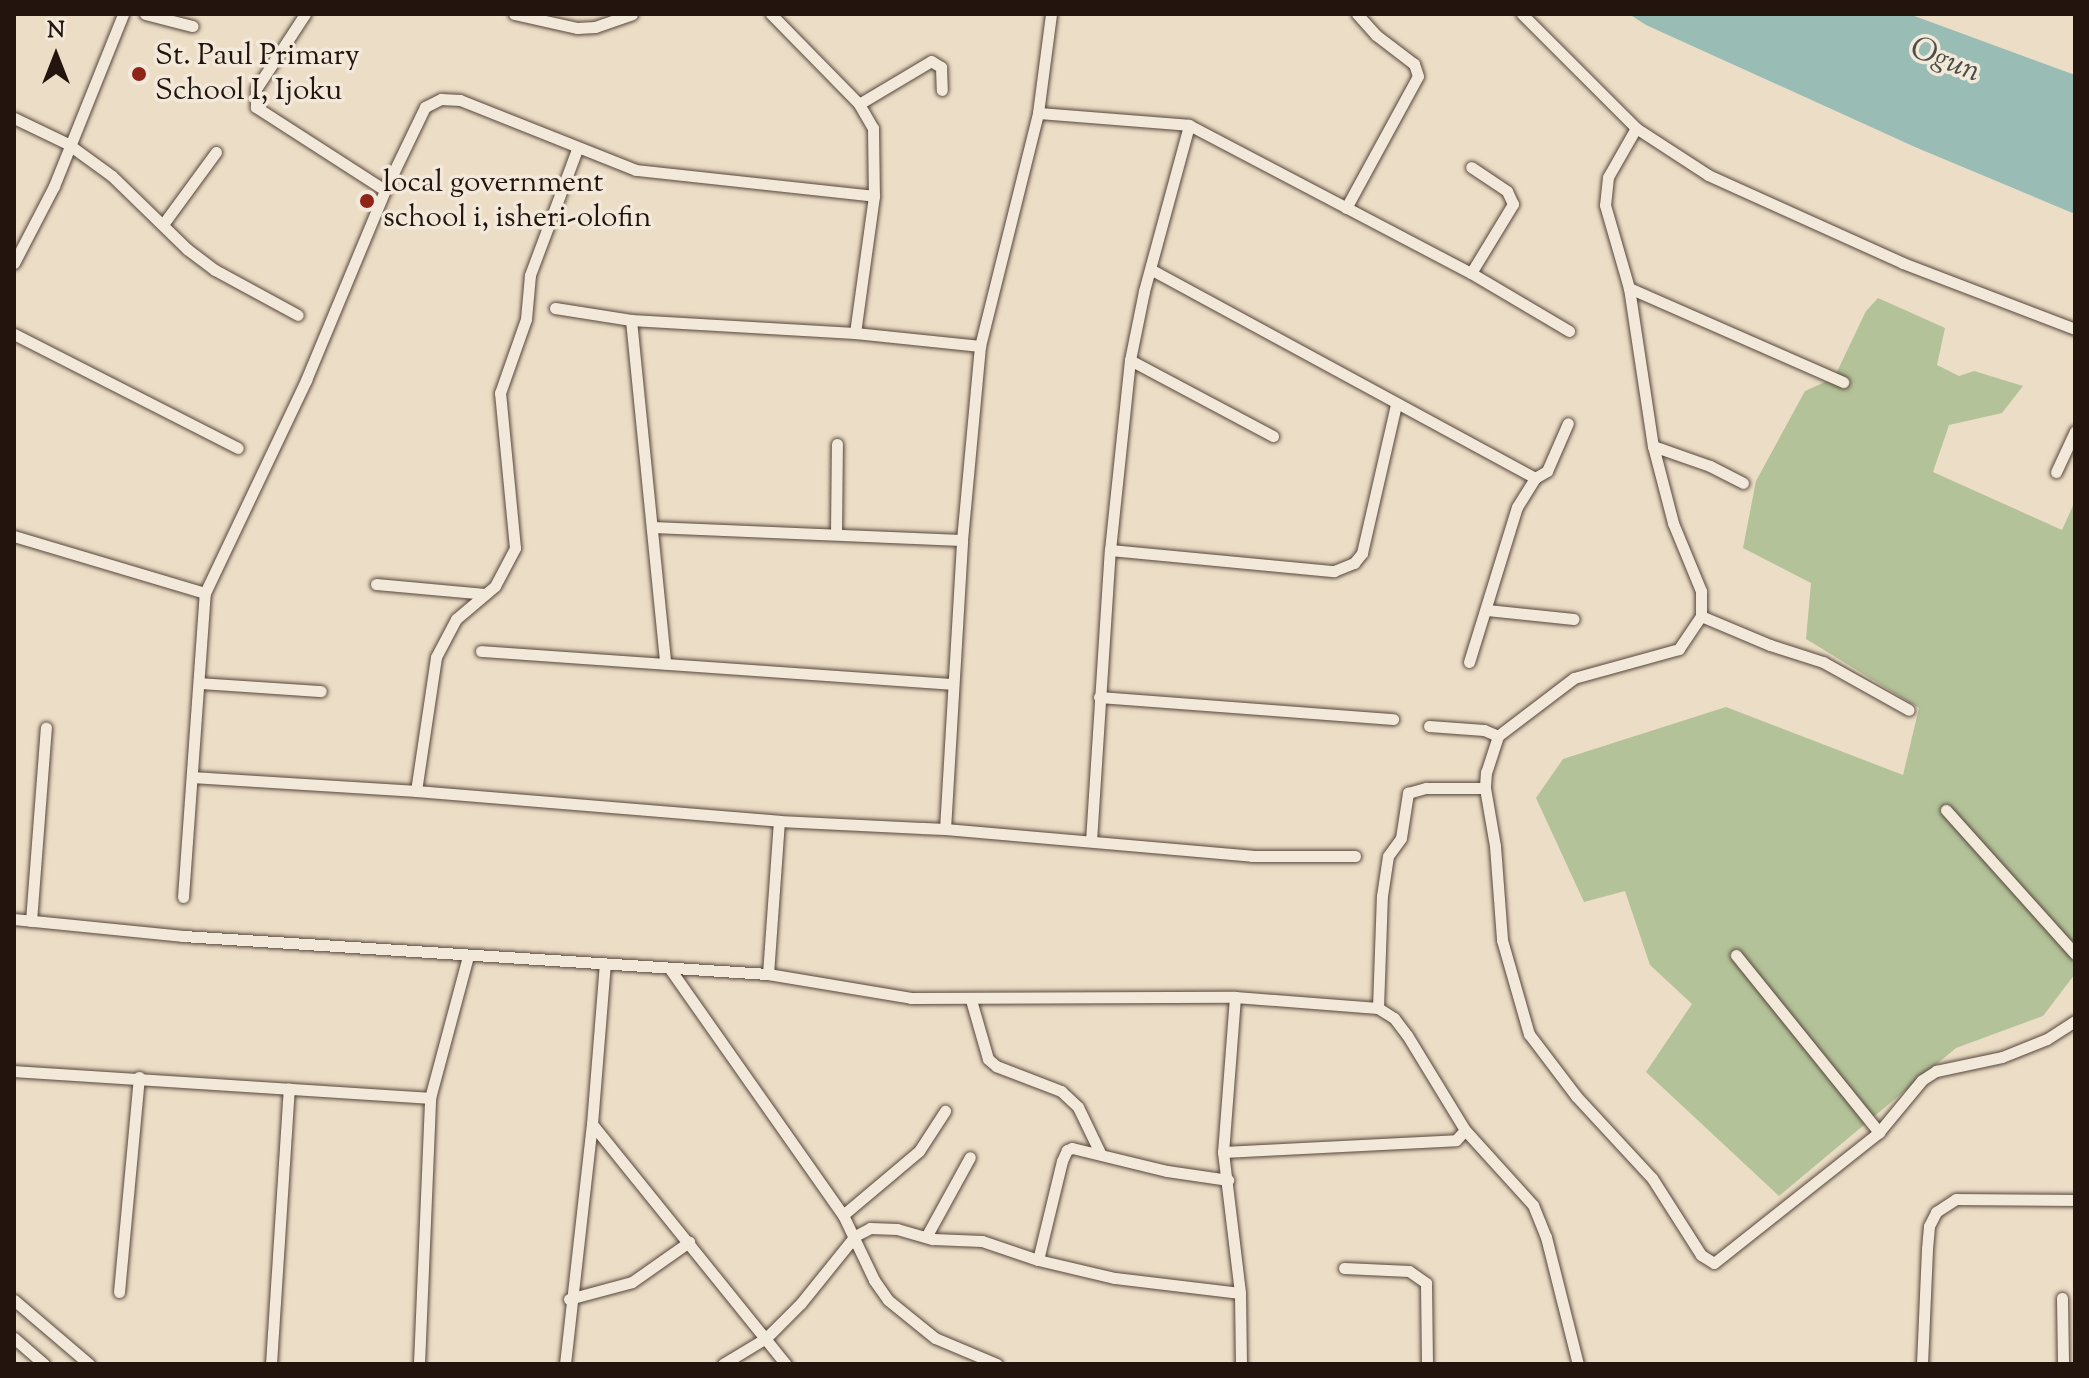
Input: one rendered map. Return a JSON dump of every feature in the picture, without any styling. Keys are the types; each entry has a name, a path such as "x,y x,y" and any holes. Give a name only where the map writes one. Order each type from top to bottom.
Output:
{"street":[{"path":"14,263 54,186 68,144 123,14"},
{"path":"145,14 192,26"},
{"path":"305,14 256,89 256,107 385,190"},
{"path":"514,14 577,28 595,27 632,14"},
{"path":"771,14 859,104 873,128 874,196 855,333"},
{"path":"945,829 962,540 980,346 1038,113 1051,14"},
{"path":"1346,208 1418,76 1414,64 1376,35 1357,14"},
{"path":"1522,14 1636,128 1708,175 1903,263 2075,329"},
{"path":"859,104 931,61 941,67 942,90"},
{"path":"183,897 205,593 306,380 385,190 425,107 441,99 460,100 636,170 874,196"},
{"path":"1038,113 1189,125 1471,273 1569,331"},
{"path":"14,118 68,144 112,176 164,223 187,249 215,270 298,315"},
{"path":"1091,841 1110,550 1130,360 1144,291 1189,125"},
{"path":"1636,128 1608,177 1604,192 1629,288 1653,446 1673,523 1701,591 1701,616 1679,649 1574,678 1498,736 1486,772 1485,788 1495,846 1502,940 1529,1034 1576,1096 1652,1178 1706,1261 1721,1260 1879,1132 1922,1080 1936,1071 2002,1057 2047,1039 2075,1021"},
{"path":"416,791 436,657 456,619 495,586 515,548 500,393 526,319 530,275 577,149"},
{"path":"164,223 216,152"},
{"path":"1471,167 1507,191 1513,204 1471,273"},
{"path":"1152,270 1535,478"},
{"path":"1629,288 1843,382"},
{"path":"555,308 631,320 855,333 980,346"},
{"path":"631,320 665,663"},
{"path":"14,334 238,448"},
{"path":"1130,360 1273,436"},
{"path":"1110,550 1334,571 1354,563 1362,553 1396,404"},
{"path":"1469,662 1517,507 1535,478 1547,471 1568,423"},
{"path":"2056,472 2075,431"},
{"path":"836,533 837,444"},
{"path":"1653,446 1710,466 1743,483"},
{"path":"652,527 962,540"},
{"path":"14,536 205,593"},
{"path":"376,584 485,594"},
{"path":"1487,610 1574,619"},
{"path":"1701,616 1770,645 1823,662 1909,710"},
{"path":"481,651 953,684"},
{"path":"199,683 321,691"},
{"path":"1099,697 1393,719"},
{"path":"1429,726 1484,730 1498,736"},
{"path":"31,921 46,728"},
{"path":"193,777 416,791 779,821 945,829 1252,856 1355,856"},
{"path":"1378,1008 1382,896 1388,856 1401,838 1408,793 1426,788 1485,788"},
{"path":"1946,810 2075,954"},
{"path":"768,974 779,821"},
{"path":"14,919 468,956 768,974 911,998 971,1000 1079,995 1235,997 1378,1008 1394,1018 1465,1130 1517,1186 1541,1219 1578,1364"},
{"path":"1736,955 1879,1132"},
{"path":"419,1364 430,1098 468,956"},
{"path":"565,1364 569,1299 592,1124 605,964"},
{"path":"670,969 843,1215 874,1280 906,1318 935,1338 997,1364"},
{"path":"1235,997 1223,1152 1240,1293 1241,1364"},
{"path":"971,1000 988,1059 1061,1091 1078,1107 1100,1153"},
{"path":"14,1071 430,1098"},
{"path":"119,1292 139,1077"},
{"path":"271,1364 289,1089"},
{"path":"843,1215 919,1151 945,1111"},
{"path":"592,1124 786,1364"},
{"path":"1223,1152 1456,1140 1465,1130"},
{"path":"1038,1260 1067,1150 1072,1148 1100,1153 1167,1171 1228,1180"},
{"path":"926,1237 970,1157"},
{"path":"1922,1364 1929,1226 1936,1212 1956,1199 2075,1200"},
{"path":"723,1364 766,1338 801,1303 855,1236 883,1228 926,1237 982,1241 1038,1260 1115,1278 1240,1293"},
{"path":"569,1299 632,1282 689,1242"},
{"path":"1344,1268 1409,1271 1426,1283 1427,1364"},
{"path":"2062,1298 2063,1364"},
{"path":"14,1300 89,1364"},
{"path":"14,1338 44,1364"}],"green space":[{"path":"1878,298 1945,328 1937,365 1959,376 1974,371 2023,386 2002,413 1949,425 1933,472 2062,530 2075,501 2075,974 2043,1016 1956,1048 1779,1196 1646,1072 1692,1004 1650,965 1625,891 1584,902 1536,798 1563,759 1726,707 1903,775 1919,708 1806,639 1811,583 1743,548 1756,481 1805,391 1834,378 1866,311"}],"water":[{"name":"Ogun","path":"1629,14 1909,14 2075,75 2075,214 1915,147 1646,25"}],"place":[{"name":"St. Paul Primary School I, Ijoku","path":"139,74"},
{"name":"local government school i, isheri-olofin","path":"367,201"}]}
